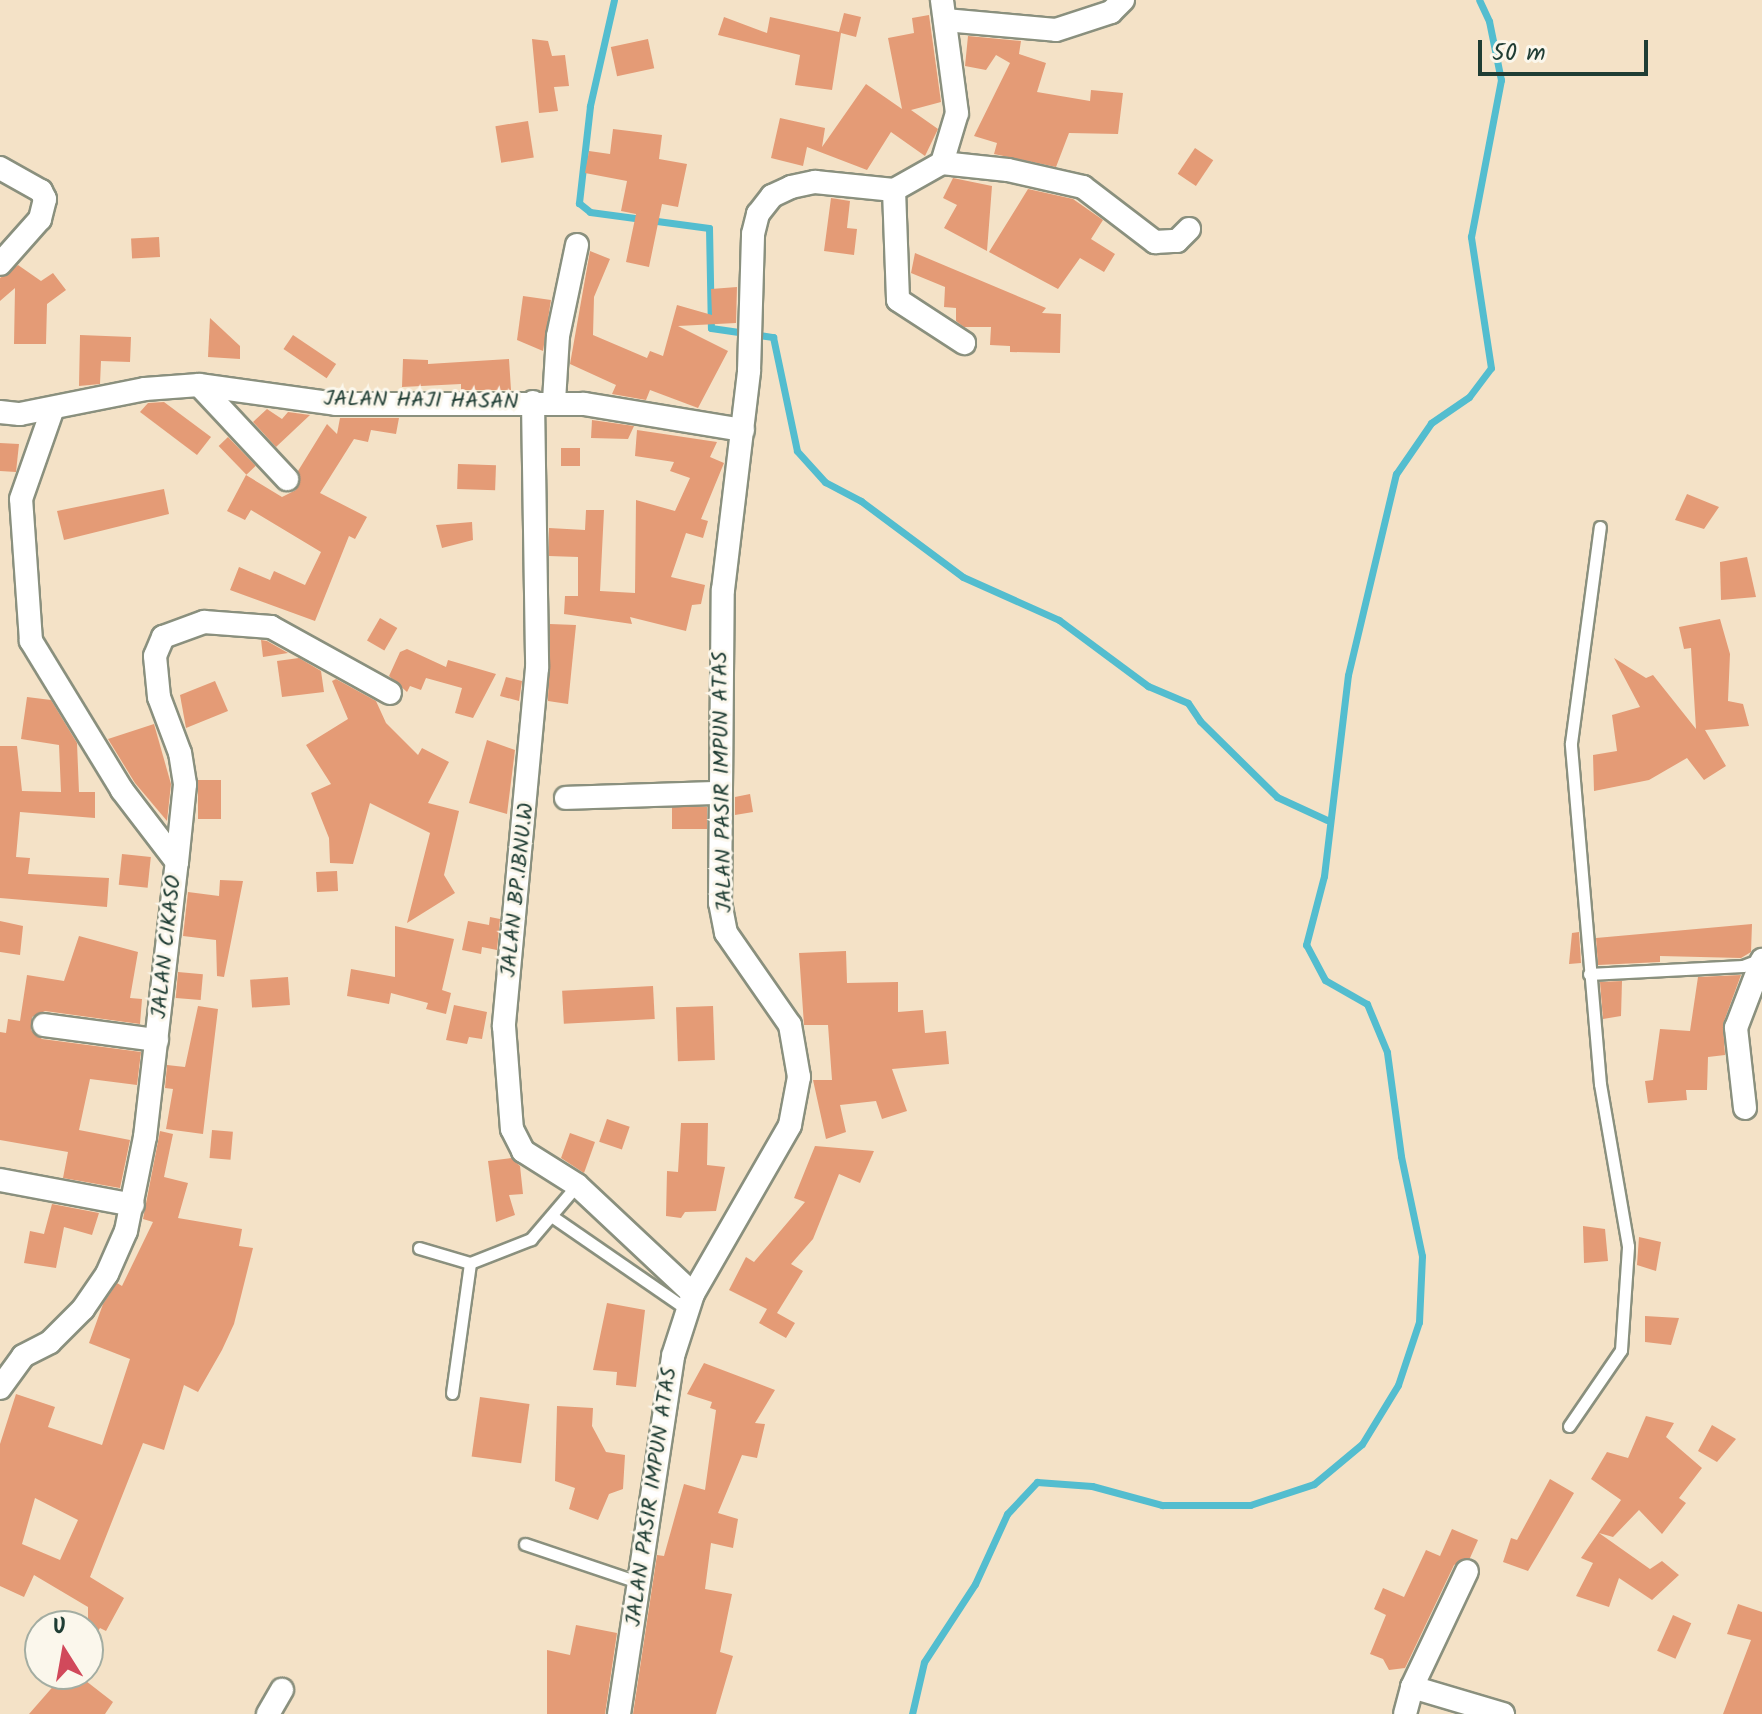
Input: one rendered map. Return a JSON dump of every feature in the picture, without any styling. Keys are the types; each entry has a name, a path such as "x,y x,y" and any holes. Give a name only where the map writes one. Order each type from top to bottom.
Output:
{"street":[{"path":"942,163 957,113 944,10 1056,30 1111,12 1123,0"},
{"path":"964,343 898,300 894,190 942,163 1052,177 1083,187 1155,242 1177,241 1189,229"},
{"path":"0,168 41,191 45,199 40,219 0,264"},
{"name":"JALAN PASIR IMPUN ATAS","path":"619,1714 641,1583 660,1425 690,1302 790,1125 799,1077 790,1025 726,933 720,903 718,793 723,590 743,430 758,214 772,196 815,182 894,190"},
{"name":"JALAN BP.IBNU.W","path":"577,245 543,402 537,668 519,903 504,1026 506,1068 515,1142 577,1185 690,1302"},
{"path":"199,385 287,479"},
{"name":"JALAN HAJI HASAN","path":"0,412 53,408 145,389 199,385 336,404 543,402 743,430"},
{"name":"JALAN CIKASO","path":"0,1388 23,1356 50,1342 83,1309 107,1274 133,1205 157,1040 162,957 177,862 122,790 31,641 21,499 53,408"},
{"path":"177,862 185,784 180,753 159,697 155,656 163,637 204,622 271,627 390,693"},
{"path":"566,798 718,793"},
{"path":"1745,1108 1736,1028 1762,959"},
{"path":"44,1025 157,1040"},
{"path":"0,1180 133,1205"},
{"path":"1405,1714 1412,1687 1467,1571"},
{"path":"1412,1687 1503,1714"},
{"path":"268,1714 282,1690"}],"lane":[{"path":"1569,1426 1621,1350 1628,1246 1600,1084 1571,743 1600,527"},
{"path":"1589,974 1743,966 1762,959"},
{"path":"419,1248 470,1263 531,1239 553,1217 577,1185"},
{"path":"553,1217 690,1302"},
{"path":"452,1393 470,1263"},
{"path":"525,1544 641,1583"}],"building":[{"path":"844,13 861,17 856,37 841,33 832,90 795,85 800,55 718,35 724,17 767,33 770,17 839,32"},
{"path":"929,15 941,102 911,110 938,129 925,156 891,132 867,170 807,147 803,166 771,158 780,118 825,128 822,147 866,84 902,109 888,38 914,33 912,18"},
{"path":"968,36 1021,41 1019,54 1046,63 1037,92 1090,101 1091,90 1123,93 1118,134 1069,133 1056,167 994,154 997,143 974,136 1010,63 996,55 986,70 965,66"},
{"path":"532,39 548,41 552,56 565,55 569,86 554,87 558,111 539,113"},
{"path":"648,39 654,68 617,76 611,47"},
{"path":"528,121 534,158 501,163 495,126"},
{"path":"613,129 662,135 659,159 687,164 678,207 662,204 649,267 626,262 636,214 621,211 627,181 585,173 589,151 610,154"},
{"path":"1195,148 1213,160 1196,186 1178,174"},
{"path":"953,178 992,186 987,251 944,228 957,205 943,198"},
{"path":"1028,189 1073,199 1103,220 1091,239 1115,254 1104,272 1080,258 1058,289 989,252"},
{"path":"831,198 850,201 847,228 857,229 854,255 824,251"},
{"path":"159,237 160,257 132,258 131,238"},
{"path":"590,251 610,259 594,297 593,335 647,358 650,351 663,356 677,305 712,315 711,289 737,287 736,323 678,326 728,351 698,408 650,390 646,400 612,394 616,385 570,364"},
{"path":"915,253 1046,308 1042,313 1061,314 1060,353 1010,352 1010,346 990,345 991,327 964,327 956,321 956,308 944,307 945,287 911,273"},
{"path":"18,265 41,281 53,273 66,290 47,304 46,344 14,344 15,288 0,301 0,278"},
{"path":"523,296 551,300 543,351 517,340"},
{"path":"210,318 240,346 240,359 208,357"},
{"path":"80,335 131,337 130,362 101,361 100,384 79,386"},
{"path":"293,335 336,364 327,378 283,349"},
{"path":"403,359 428,360 428,364 509,359 511,390 461,390 461,384 402,387"},
{"path":"164,402 211,437 197,455 140,412 148,403"},
{"path":"267,409 282,419 288,412 310,415 276,447 253,422"},
{"path":"340,418 399,418 396,434 371,430 368,442 354,439 320,493 367,517 355,539 349,536 315,621 230,590 239,567 270,580 274,571 305,585 321,552 251,510 245,520 227,511 246,475 282,497 296,490 298,471 327,424 337,434"},
{"path":"592,420 634,426 628,439 591,438"},
{"path":"637,430 717,442 710,457 724,463 701,519 708,521 703,538 686,533 671,577 705,585 701,604 692,605 686,631 630,617 632,624 564,614 565,596 578,596 578,557 549,556 549,528 585,530 586,510 604,510 600,591 635,593 636,500 675,511 690,478 670,471 674,462 635,456"},
{"path":"228,437 256,466 246,475 219,446"},
{"path":"0,443 19,444 16,472 0,471"},
{"path":"561,448 580,448 580,466 561,466"},
{"path":"458,464 496,465 495,490 457,489"},
{"path":"164,489 169,514 64,540 57,511"},
{"path":"1687,494 1719,507 1704,529 1675,520"},
{"path":"472,522 473,540 442,548 436,525"},
{"path":"1747,557 1756,597 1721,600 1720,562"},
{"path":"380,618 397,628 384,651 367,641"},
{"path":"1720,619 1730,654 1728,701 1743,704 1749,726 1705,730 1726,766 1704,780 1687,758 1649,780 1594,791 1593,755 1617,751 1612,715 1640,707 1614,658 1646,678 1653,675 1696,729 1691,648 1684,649 1679,627"},
{"path":"550,624 576,625 568,704 548,701"},
{"path":"261,640 267,641 288,653 263,657"},
{"path":"407,649 446,667 448,660 496,674 473,718 455,713 462,688 426,678 421,690 410,686 407,692 389,676 400,652"},
{"path":"299,658 321,671 324,692 282,697 277,661"},
{"path":"506,677 522,681 519,701 500,696"},
{"path":"336,679 376,701 386,723 418,755 422,748 449,762 428,803 459,811 444,875 455,893 407,923 430,833 370,803 353,864 330,863 329,838 311,793 331,784 306,745 348,719 332,681"},
{"path":"215,681 228,711 186,728 180,695"},
{"path":"27,697 51,700 77,743 79,792 95,792 95,818 20,812 16,857 30,858 28,874 109,878 107,907 0,898 0,746 17,746 22,791 61,792 59,745 21,739"},
{"path":"154,724 171,784 167,821 135,783 108,739"},
{"path":"487,740 515,750 507,814 469,803"},
{"path":"198,780 221,780 221,819 198,819"},
{"path":"750,794 753,812 735,815 735,797"},
{"path":"672,807 707,807 707,829 672,829"},
{"path":"122,854 151,857 148,888 119,885"},
{"path":"337,871 338,891 317,892 316,872"},
{"path":"220,880 243,881 224,977 217,976 216,940 183,936 188,892 219,896"},
{"path":"490,917 500,919 497,950 482,947 481,954 462,950 468,921 489,925"},
{"path":"0,921 23,926 20,955 0,952"},
{"path":"1752,924 1751,952 1741,958 1660,956 1660,962 1598,965 1596,938"},
{"path":"395,926 454,939 442,990 451,993 446,1014 426,1009 428,1003 391,993 389,1004 347,996 351,969 395,977"},
{"path":"1579,932 1581,963 1569,964 1572,933"},
{"path":"79,936 138,952 130,998 142,999 140,1024 45,1011 32,1017 31,1030 42,1039 141,1052 137,1085 90,1079 79,1130 130,1140 120,1188 63,1178 68,1152 0,1140 0,1032 6,1033 8,1019 20,1021 27,975 64,981"},
{"path":"846,951 847,983 898,982 898,1012 923,1010 925,1033 946,1031 949,1064 892,1069 907,1111 882,1119 876,1101 840,1105 846,1132 826,1139 813,1080 832,1080 828,1025 804,1025 799,953"},
{"path":"178,972 203,974 201,1000 176,998"},
{"path":"1741,975 1723,1024 1725,1055 1708,1057 1707,1090 1686,1090 1687,1100 1648,1103 1645,1081 1653,1080 1660,1029 1690,1031 1698,977"},
{"path":"288,977 290,1005 252,1008 250,980"},
{"path":"1622,981 1621,1016 1603,1019 1600,982"},
{"path":"653,986 655,1019 564,1024 562,991"},
{"path":"454,1005 487,1012 482,1039 469,1037 467,1044 446,1040"},
{"path":"198,1006 218,1009 203,1134 166,1129 173,1089 165,1088 167,1065 185,1067"},
{"path":"713,1006 715,1060 678,1061 676,1007"},
{"path":"607,1119 630,1127 622,1150 599,1142"},
{"path":"681,1123 708,1123 707,1165 725,1167 716,1211 685,1212 681,1218 666,1216 667,1171 678,1172"},
{"path":"212,1130 233,1132 230,1160 210,1158"},
{"path":"160,1131 173,1134 164,1177 188,1183 178,1218 242,1229 239,1246 253,1248 234,1324 222,1350 198,1392 184,1385 164,1450 143,1443 90,1577 124,1598 106,1631 104,1610 88,1610 88,1607 34,1575 24,1597 0,1586 0,1444 16,1394 55,1407 48,1427 102,1445 130,1359 89,1343 103,1304 117,1283 122,1286 153,1222 143,1219","holes":["35,1498 78,1520 60,1560 22,1544"]},
{"path":"570,1133 595,1142 584,1173 561,1158"},
{"path":"815,1146 874,1151 860,1183 839,1174 813,1239 791,1264 803,1271 777,1313 795,1323 786,1338 759,1323 767,1309 729,1290 746,1257 754,1262 805,1202 794,1198"},
{"path":"511,1158 520,1166 523,1194 509,1195 515,1215 496,1222 488,1161"},
{"path":"52,1204 99,1213 92,1235 64,1227 56,1268 24,1263 30,1231 44,1234"},
{"path":"1583,1226 1605,1229 1608,1261 1584,1263"},
{"path":"1639,1237 1661,1242 1656,1271 1637,1265"},
{"path":"607,1303 645,1310 636,1387 616,1385 617,1372 593,1370"},
{"path":"1645,1316 1679,1318 1671,1345 1645,1342"},
{"path":"704,1363 775,1390 755,1423 765,1424 757,1458 742,1455 718,1513 738,1519 733,1548 711,1543 705,1589 732,1594 720,1652 733,1656 716,1714 633,1714 657,1555 664,1556 684,1484 705,1490 716,1410 710,1408 712,1402 687,1394"},
{"path":"480,1397 530,1404 521,1463 472,1456"},
{"path":"557,1406 593,1408 592,1426 606,1452 625,1455 623,1489 609,1494 598,1520 569,1509 575,1488 555,1481"},
{"path":"1646,1416 1674,1423 1666,1437 1702,1468 1679,1498 1686,1503 1662,1534 1639,1510 1613,1537 1599,1533 1650,1569 1662,1561 1679,1575 1652,1600 1619,1578 1609,1607 1576,1596 1593,1563 1581,1558 1621,1500 1591,1479 1607,1452 1628,1458"},
{"path":"1712,1425 1736,1439 1717,1462 1698,1451"},
{"path":"1550,1479 1574,1493 1528,1571 1503,1562 1511,1538 1517,1540"},
{"path":"1452,1529 1478,1540 1470,1558 1454,1565 1405,1668 1389,1670 1383,1659 1370,1654 1386,1615 1374,1609 1383,1588 1404,1597 1426,1550 1440,1556"},
{"path":"1738,1604 1762,1612 1762,1714 1723,1714 1751,1640 1727,1634"},
{"path":"1673,1615 1691,1623 1675,1659 1657,1651"},
{"path":"576,1625 617,1633 605,1714 547,1714 547,1650 570,1655"},
{"path":"50,1690 98,1690 113,1702 105,1714 29,1714"}],"waterway":[{"path":"614,0 590,106 579,203 590,212 709,228 711,328 773,337 797,451 825,482 861,501 963,577 1059,620 1148,686 1188,703 1200,721 1277,797 1327,820"},
{"path":"912,1714 924,1662 975,1584 1007,1514 1037,1482 1092,1486 1162,1505 1250,1505 1314,1484 1362,1444 1398,1385 1419,1322 1422,1256 1401,1156 1387,1052 1367,1004 1325,980 1306,945 1324,876 1348,675 1396,474 1431,423 1469,397 1491,368 1471,237 1501,80 1489,21 1479,0"}]}
